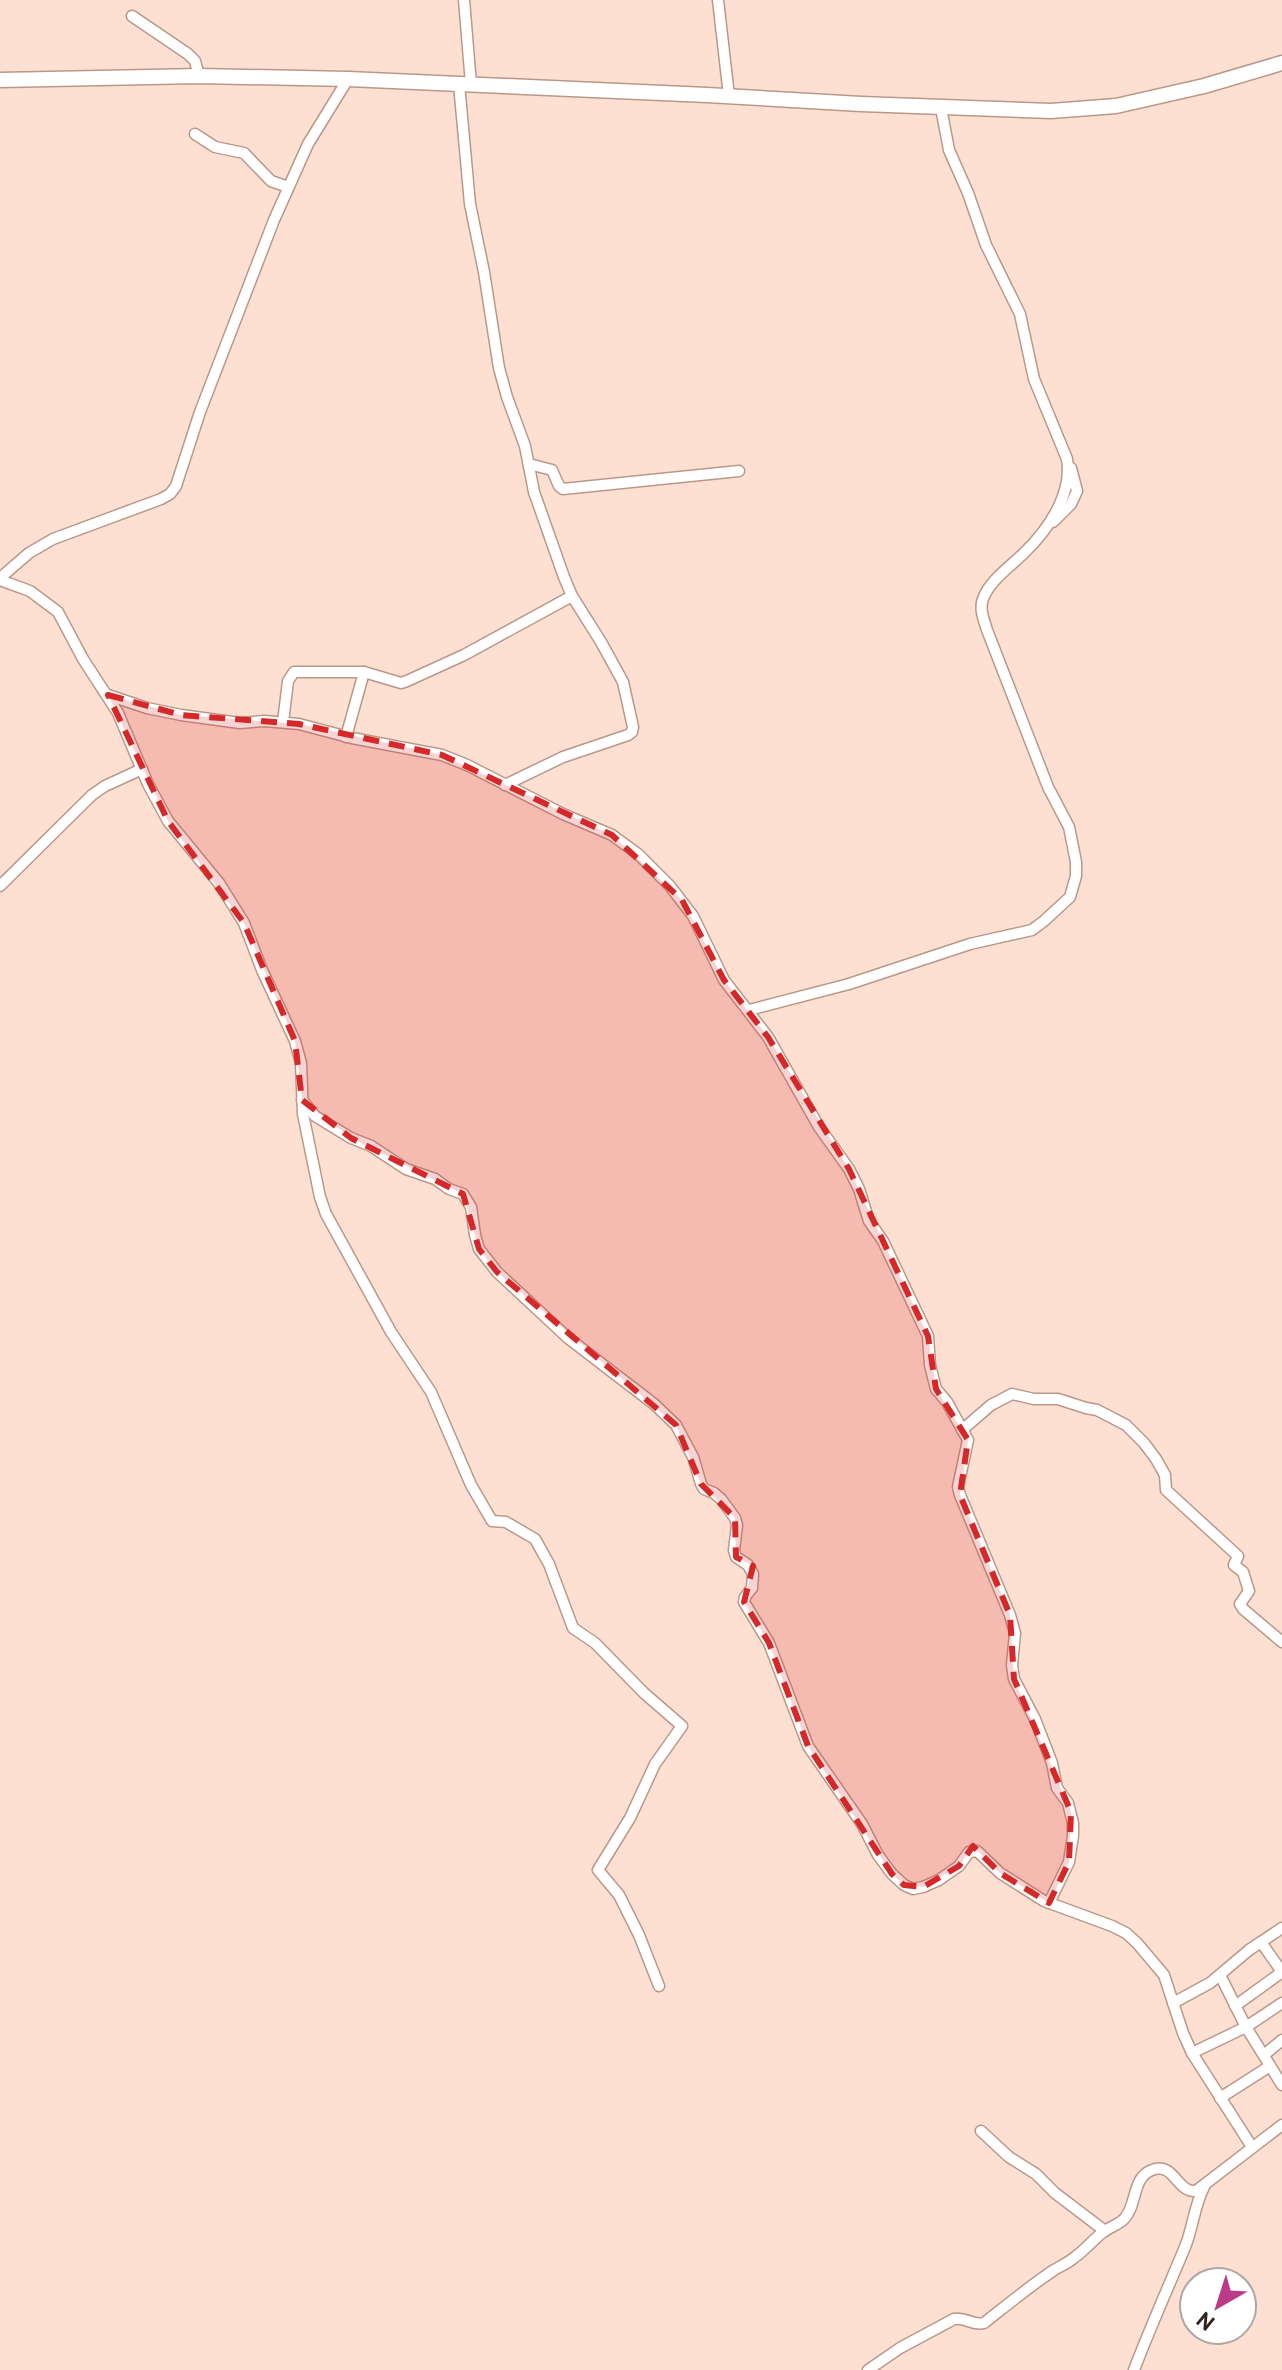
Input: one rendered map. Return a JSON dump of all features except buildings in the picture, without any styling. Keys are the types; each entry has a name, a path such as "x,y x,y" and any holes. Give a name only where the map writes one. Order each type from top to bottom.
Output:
{"street":[{"path":"464,0 470,204 499,368 525,446 534,492 572,596 623,682 633,727 632,732 563,757 505,785"},
{"path":"718,0 729,96"},
{"path":"132,16 188,54 195,61 199,76"},
{"path":"0,80 199,76 348,79 1051,111 1116,106 1204,86 1282,63"},
{"path":"348,79 308,144 288,187 200,412 176,486 161,499 53,539 29,553 0,579 30,591 58,612 83,659 108,695 168,821 219,883 244,923 295,1041 301,1063 302,1100 326,1214 377,1308 438,1404 477,1498 492,1521 506,1522 535,1539 549,1564 573,1628 595,1643 682,1726 655,1764 630,1818 598,1870 619,1895 659,1986"},
{"path":"749,1010 849,984 970,944 1032,930 1070,897 1076,876 1069,827 1048,787 987,630 981,604 992,584 1071,504 1077,491 1074,475 1034,379 1020,314 986,245 949,150 941,108"},
{"path":"195,134 215,147 244,153 271,181 288,187"},
{"path":"529,464 552,470 563,489 739,471"},
{"path":"283,722 288,681 294,672 364,672 401,683 464,655 572,596"},
{"path":"346,737 364,672"},
{"path":"108,695 181,715 240,723 283,722 456,759 563,814 612,835 638,854 682,900 701,928 731,992 749,1010 778,1052 819,1127 849,1169 869,1221 883,1241 928,1336 936,1389 947,1402 968,1440 958,1487 960,1495 1010,1615 1015,1633 1014,1679 1035,1719 1052,1763 1057,1788 1071,1812 1073,1836 1069,1862 1049,1903"},
{"path":"0,886 92,795 142,769"},
{"path":"302,1100 315,1116 351,1138 371,1146 406,1169 435,1179 463,1194 471,1207 479,1249 497,1272 568,1338 654,1404 676,1425 693,1457 704,1489 721,1499 735,1518 736,1557 751,1568 753,1574 752,1588 744,1602 769,1643 808,1746 892,1874 913,1889 923,1887 959,1866 969,1852 977,1851 1000,1873 1049,1903 1126,1933 1164,1975 1192,2053 1252,2147"},
{"path":"962,1430 991,1405 1012,1394 1034,1399 1058,1399 1097,1410 1126,1425 1156,1459 1165,1475 1166,1490 1238,1556 1234,1565 1243,1572 1249,1591 1240,1604 1282,1642"},
{"path":"1173,2003 1201,1989 1282,1928"},
{"path":"1235,2006 1282,1972 1261,1942"},
{"path":"1220,1975 1246,2027 1282,2085"},
{"path":"1192,2053 1246,2027 1282,2003"},
{"path":"1264,2055 1282,2040"},
{"path":"1220,2098 1270,2066"},
{"path":"868,2370 886,2356 954,2319 962,2318 979,2325 984,2323 1079,2255 1105,2231 1120,2223 1133,2207 1135,2190 1140,2181 1156,2169 1167,2171 1190,2192 1204,2187 1282,2125"},
{"path":"981,2131 1009,2157 1036,2174 1055,2193 1105,2231"},
{"path":"1134,2370 1186,2244 1197,2201 1204,2187"}],"highlighted area":[{"path":"108,695 181,715 299,724 442,755 612,835 682,900 724,980 768,1037 849,1169 928,1336 936,1389 968,1440 960,1495 1010,1615 1014,1679 1071,1812 1069,1862 1049,1903 1000,1873 973,1846 959,1866 923,1887 904,1885 892,1874 808,1746 769,1643 744,1602 753,1566 736,1557 735,1518 701,1484 676,1425 497,1272 479,1249 463,1194 351,1138 302,1100 295,1041 244,923 168,821"}]}
